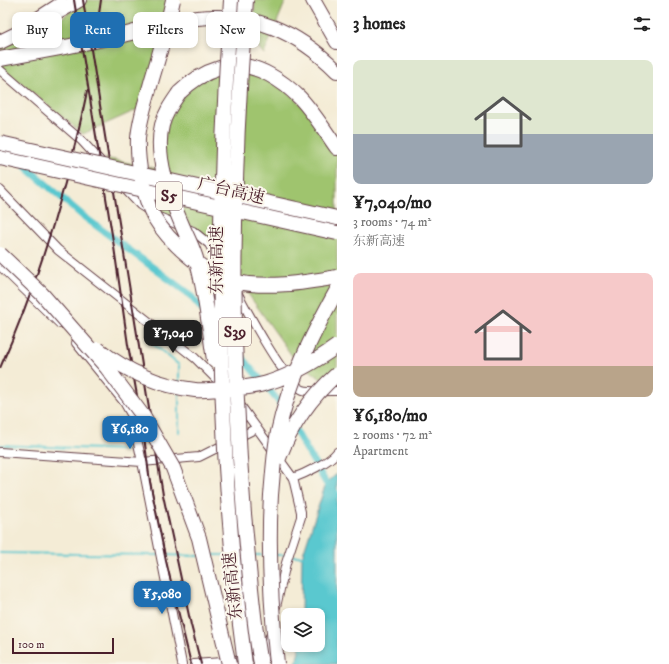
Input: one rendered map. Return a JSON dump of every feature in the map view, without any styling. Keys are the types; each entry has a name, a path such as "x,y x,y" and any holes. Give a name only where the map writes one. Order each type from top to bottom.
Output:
{"highway":[{"path":"0,42 39,23 79,0"},
{"path":"173,0 144,107 138,138 139,161 142,178 147,199 154,217 182,250 206,269 222,278 259,285 294,283 337,277"},
{"name":"东新高速","path":"230,0 220,228 221,350 223,419 235,586 245,664"},
{"name":"东新高速","path":"246,0 236,173 236,372 241,474 251,596 266,663"},
{"path":"313,0 337,42"},
{"path":"0,59 76,45 183,20 215,17 250,20 282,31 299,39 313,49 337,71"},
{"path":"223,419 197,260 171,196 162,164 160,141 162,126 167,111 179,93 188,84 201,75 232,65 256,69 272,76 300,98 315,116 337,148"},
{"name":"广台高速","path":"0,143 337,218"},
{"name":"广台高速","path":"0,158 337,233"},
{"path":"0,254 42,294 107,368 143,416 173,468 199,538 229,664"},
{"path":"266,663 272,605 270,550 272,482 278,431 289,392 309,341 337,290"},
{"path":"70,326 111,359 138,374 168,385 196,390 246,388 269,383 298,371 337,346"},
{"path":"272,482 277,463 290,433 303,412 325,385 337,374"}],"street":[{"path":"0,34 32,19 62,0"},
{"path":"0,70 82,141 140,205 159,217 193,231 208,244 290,381 304,390 337,391"},
{"path":"0,190 58,250 195,358 242,405 293,478 299,504 300,517 286,563 266,663 194,664"},
{"path":"0,266 63,327 124,402 132,416 182,664"},
{"path":"0,452 142,462 199,457 257,428"},
{"path":"293,478 304,474 337,452"}],"green space":[{"path":"85,0 176,0 172,12 133,12 133,48 160,48 141,108 83,134 0,66 0,48 12,42 12,48 62,48 62,18"},
{"path":"255,0 286,0 264,54 259,48 260,12 254,12"},
{"path":"217,73 258,74 290,94 337,139 337,387 331,387 292,356 210,240 194,227 158,211 105,158 157,169 171,112 195,83"}],"water":[{"path":"337,474 337,664 296,664 299,652 325,652 325,608 301,608 302,557 326,483"}],"waterway":[{"path":"26,167 83,216 189,294 205,313"},
{"path":"222,333 279,402 326,483 337,495"},
{"path":"152,343 179,365 179,383"},
{"path":"179,393 179,432"},
{"path":"0,445 126,450 134,445"},
{"path":"0,553 159,555"},
{"path":"163,555 199,556"},
{"path":"209,555 227,555"},
{"path":"253,555 265,555"},
{"path":"275,555 287,555"},
{"path":"291,556 305,556"}],"railway":[{"path":"74,0 114,247 128,345 143,429 150,482 166,561 191,664"},
{"path":"83,0 163,495 191,625 201,664"},
{"path":"99,12 101,0"},
{"path":"0,368 28,300 51,230 74,149 87,91"}]}
